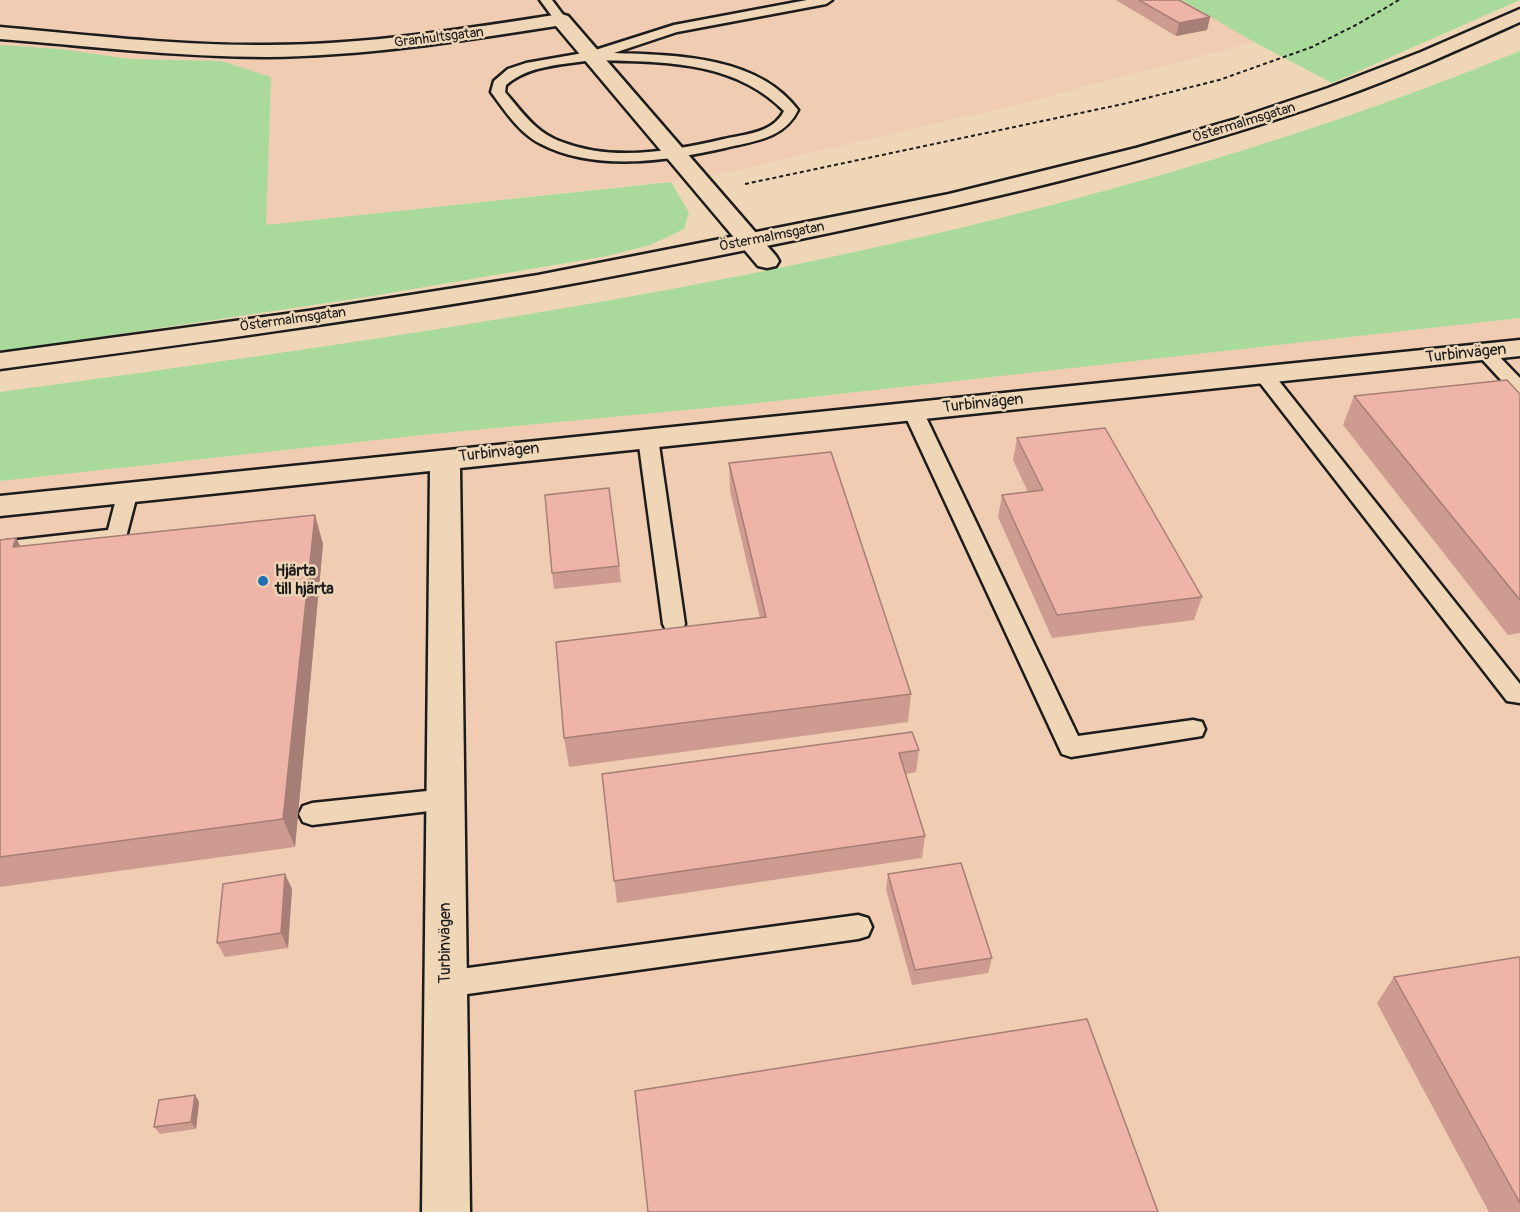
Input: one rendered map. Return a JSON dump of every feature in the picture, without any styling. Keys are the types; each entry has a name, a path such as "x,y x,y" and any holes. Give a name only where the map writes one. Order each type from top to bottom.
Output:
{"main road":[{"name":"Östermalmsgatan","path":"0,361 486,291 615,269 982,194 1112,162 1218,132 1381,76 1443,51 1520,15"},
{"name":"Granhultsgatan","path":"0,33 177,48 270,51 409,42 561,20"},
{"path":"561,20 750,242"},
{"name":"Östermalmsgatan","path":"853,243 997,208 1221,144 1354,103 1453,68"},
{"name":"Östermalmsgatan","path":"0,379 495,312 778,259 750,242"},
{"name":"Turbinvägen","path":"0,506 1520,348"},
{"name":"Turbinvägen","path":"445,458 446,1212"}],"lane":[{"path":"546,0 561,20"},
{"path":"591,56 682,60 712,66 769,88 782,97 791,110 788,119 776,130 744,140 675,154 595,154 570,150 547,142 526,128 498,92 499,84 513,72 531,66 591,56 674,29 826,0"},
{"path":"1485,352 1520,389"},
{"path":"1264,375 1515,695 1520,694"},
{"path":"913,411 1071,747 1193,729"},
{"path":"648,438 674,624"},
{"path":"0,549 117,536 128,491"},
{"path":"312,814 446,799"},
{"path":"446,984 858,927"}],"path":[{"path":"707,192 1063,118 1226,78 1325,41 1371,18 1399,0"}],"shaded area":[{"path":"0,0 1182,0 1254,42 1015,105 707,177 266,225 129,59 60,49 0,45"},
{"path":"1520,318 1520,1212 0,1212 0,481 432,434 749,404"}],"green space":[{"path":"1182,0 1520,0 1332,83 1254,42"},
{"path":"0,45 60,49 129,59 221,61 271,77 266,225 671,182 689,213 684,229 650,245 607,256 360,298 0,352"},
{"path":"1520,51 1520,318 749,404 432,434 0,481 0,392 387,337 580,306 772,270 962,227 1151,178 1337,120"}],"building":[{"path":"1139,0 1179,0 1210,17 1179,23"},
{"path":"1507,380 1520,394 1520,600 1354,396"},
{"path":"1105,428 1202,597 1057,615 1002,495 1043,490 1017,438"},
{"path":"831,452 911,694 564,738 556,642 766,617 729,463"},
{"path":"609,488 619,566 552,573 545,495"},
{"path":"315,515 283,819 0,857 0,540 16,538 13,547"},
{"path":"912,732 919,750 899,753 925,836 614,881 602,774"},
{"path":"961,863 992,958 915,970 888,874"},
{"path":"285,874 281,933 217,943 223,884"},
{"path":"1520,958 1520,1203 1394,977"},
{"path":"1087,1019 1158,1212 648,1212 635,1091"},
{"path":"195,1095 191,1122 154,1127 159,1100"}],"place":[{"name":"Hjärta till hjärta","path":"263,581"}]}
